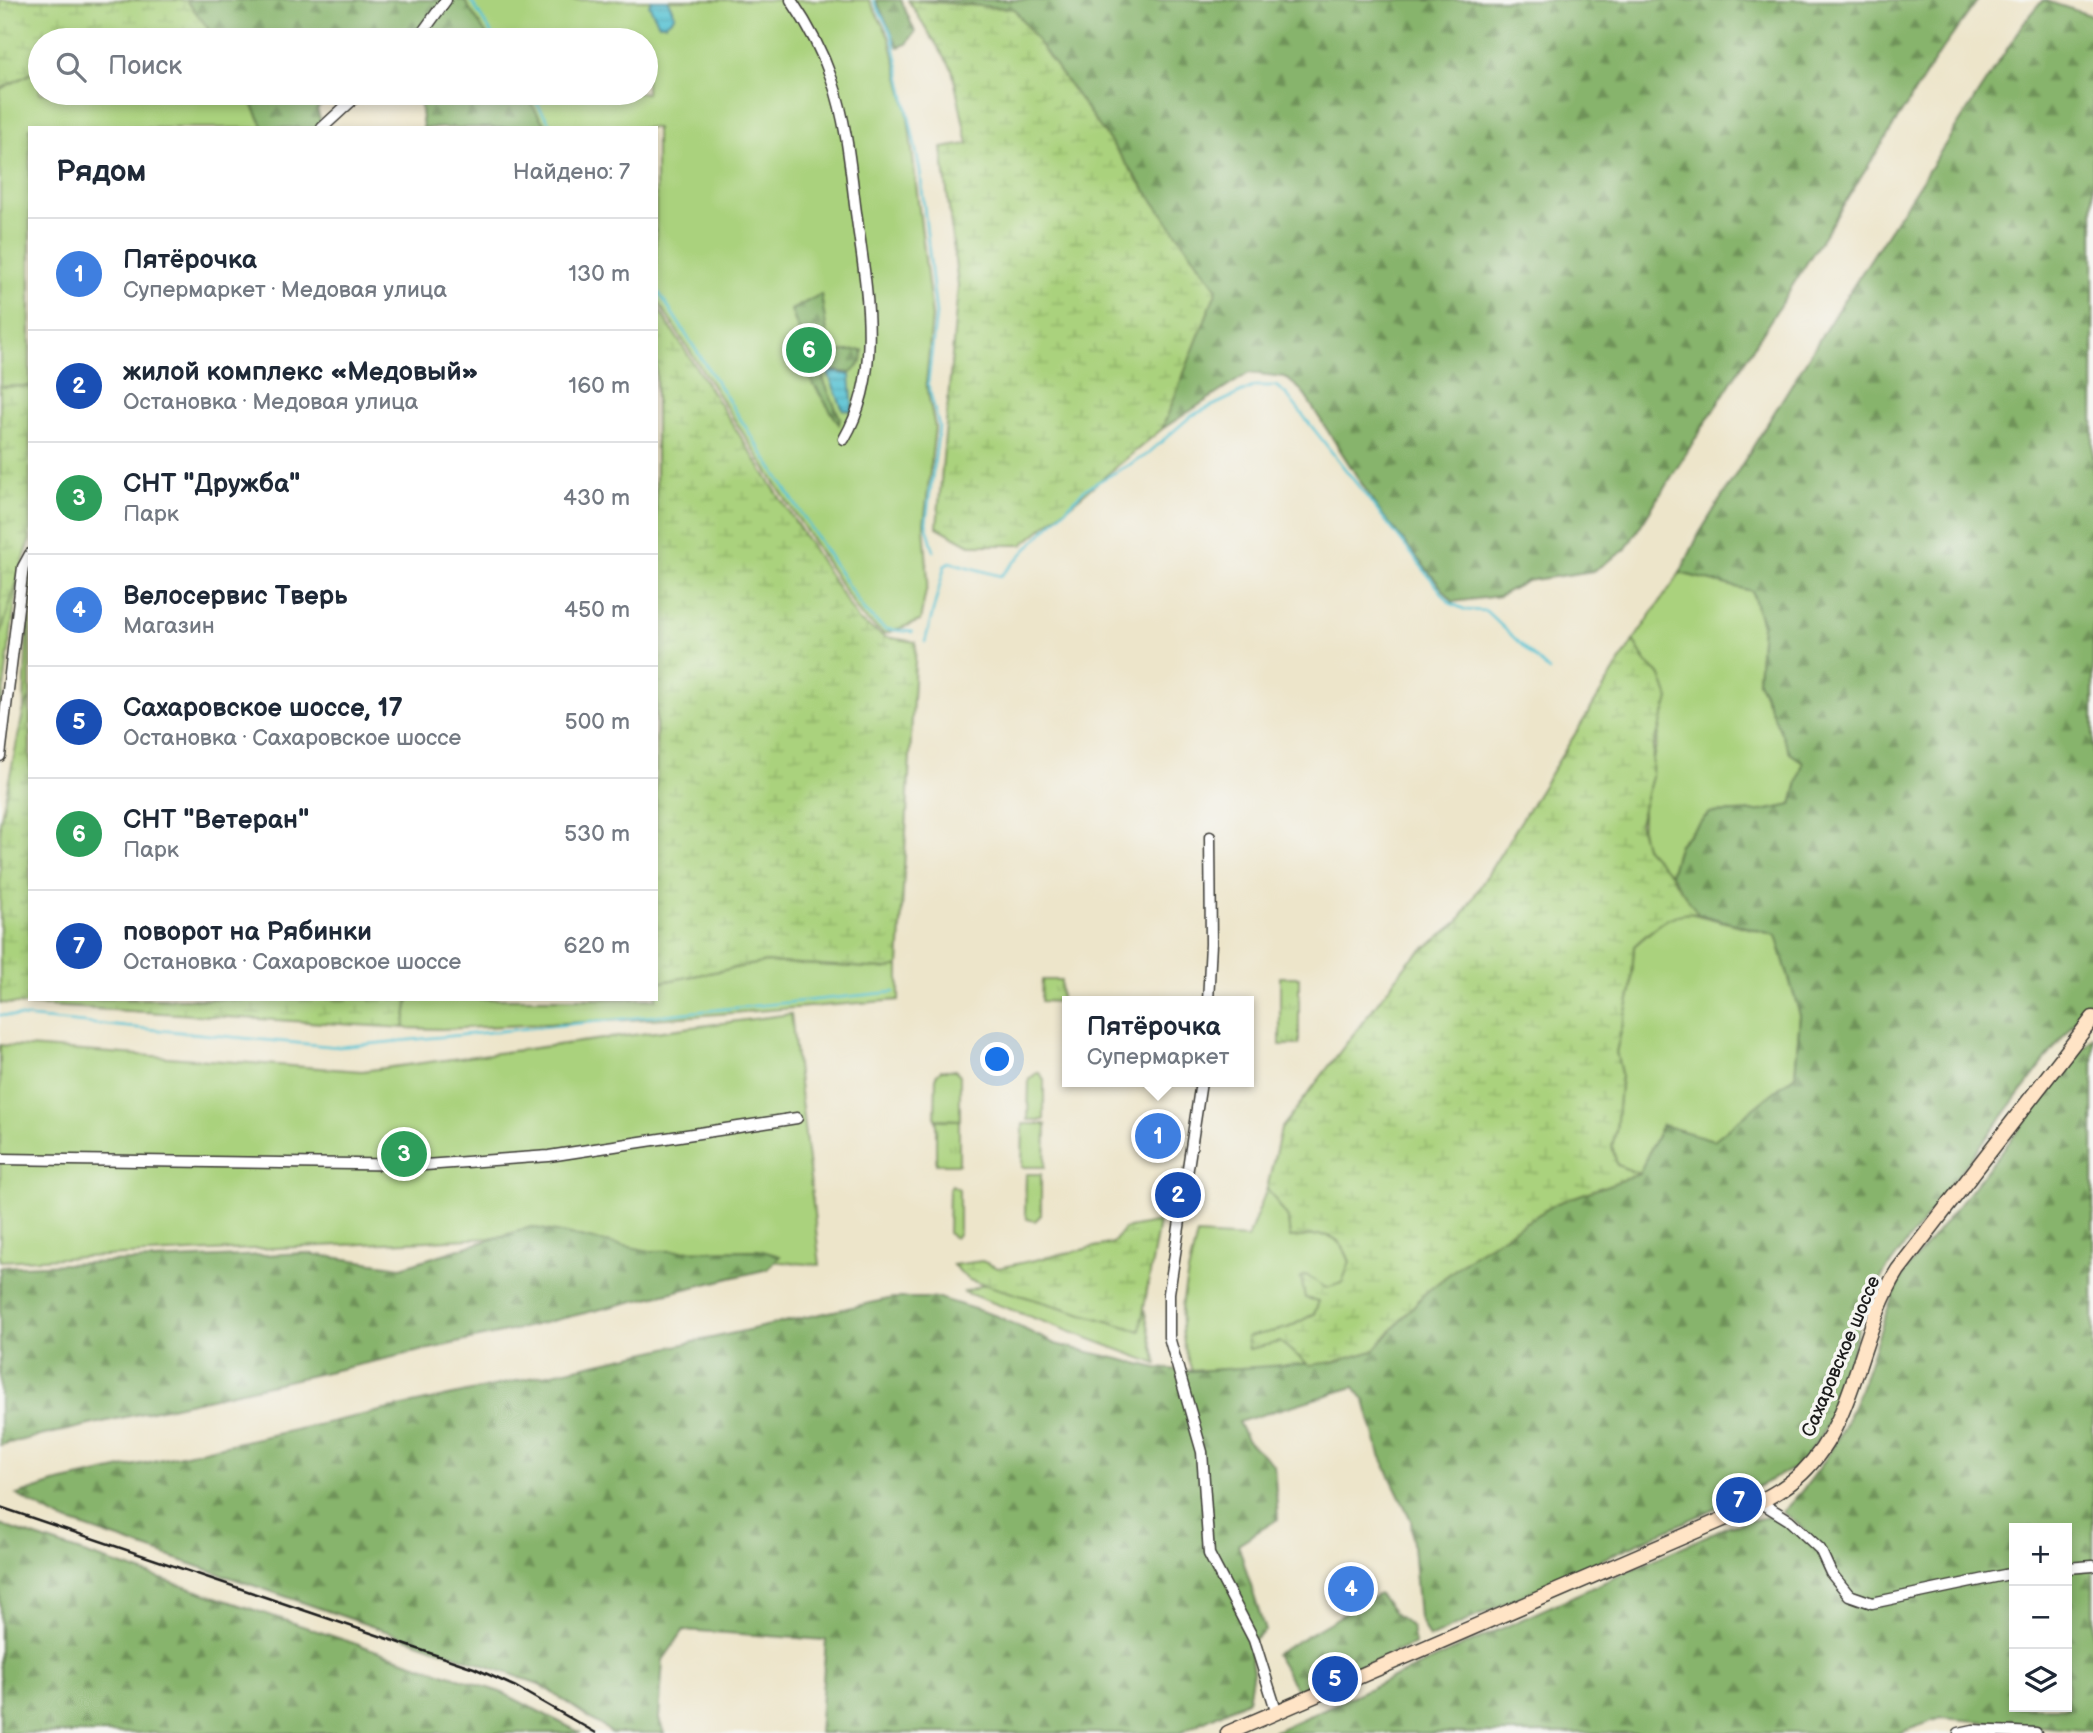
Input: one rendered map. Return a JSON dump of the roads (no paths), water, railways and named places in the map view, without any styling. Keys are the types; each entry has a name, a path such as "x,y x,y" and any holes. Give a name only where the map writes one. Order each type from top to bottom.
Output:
{"main road":[{"name":"Сахаровское шоссе","path":"1228,1733 1760,1502 1801,1474 1825,1446 1841,1412 1881,1301 1898,1270 2093,1018"}],"street":[{"path":"426,28 446,0"},
{"path":"791,0 811,30 843,116 865,272 868,354 864,388 858,415 844,439"},
{"path":"325,126 347,105"},
{"path":"0,756 23,567 28,558"},
{"path":"1208,996 1211,944 1210,837"},
{"path":"1200,1087 1169,1293 1169,1337 1202,1452 1209,1554 1254,1640 1277,1713"},
{"path":"0,1159 425,1166 549,1156 797,1118"},
{"path":"1760,1502 1789,1520 1821,1549 1831,1573 1849,1595 1872,1603 2009,1574"},
{"path":"2072,1568 2093,1566"},
{"path":"1959,1733 1973,1730 2036,1733"}],"water":[{"path":"651,0 668,0 675,16 665,24 659,24 649,5"},
{"path":"827,371 850,375 853,411 843,410"}],"waterway":[{"path":"873,0 892,35 920,170 936,314 928,384 939,427 926,523 934,551"},
{"path":"471,1 488,28"},
{"path":"538,105 552,126"},
{"path":"658,291 865,612 885,629 912,632"},
{"path":"925,642 945,565 950,562 1001,576 1085,489 1145,456 1191,416 1255,386 1276,386 1287,395 1450,603 1466,610 1486,611 1549,671"},
{"path":"0,1015 339,1047 894,992"}],"railway":[{"path":"0,1507 474,1668 516,1687 596,1733"}],"place":[{"name":"СНТ \"Ветеран\"","path":"809,350"},
{"name":"Пятёрочка","path":"1158,1136"},
{"name":"СНТ \"Дружба\"","path":"404,1154"},
{"name":"жилой комплекс «Медовый»","path":"1178,1195"},
{"name":"поворот на Рябинки","path":"1739,1500"},
{"name":"Велосервис Тверь","path":"1351,1589"},
{"name":"Сахаровское шоссе, 17","path":"1335,1679"}]}
